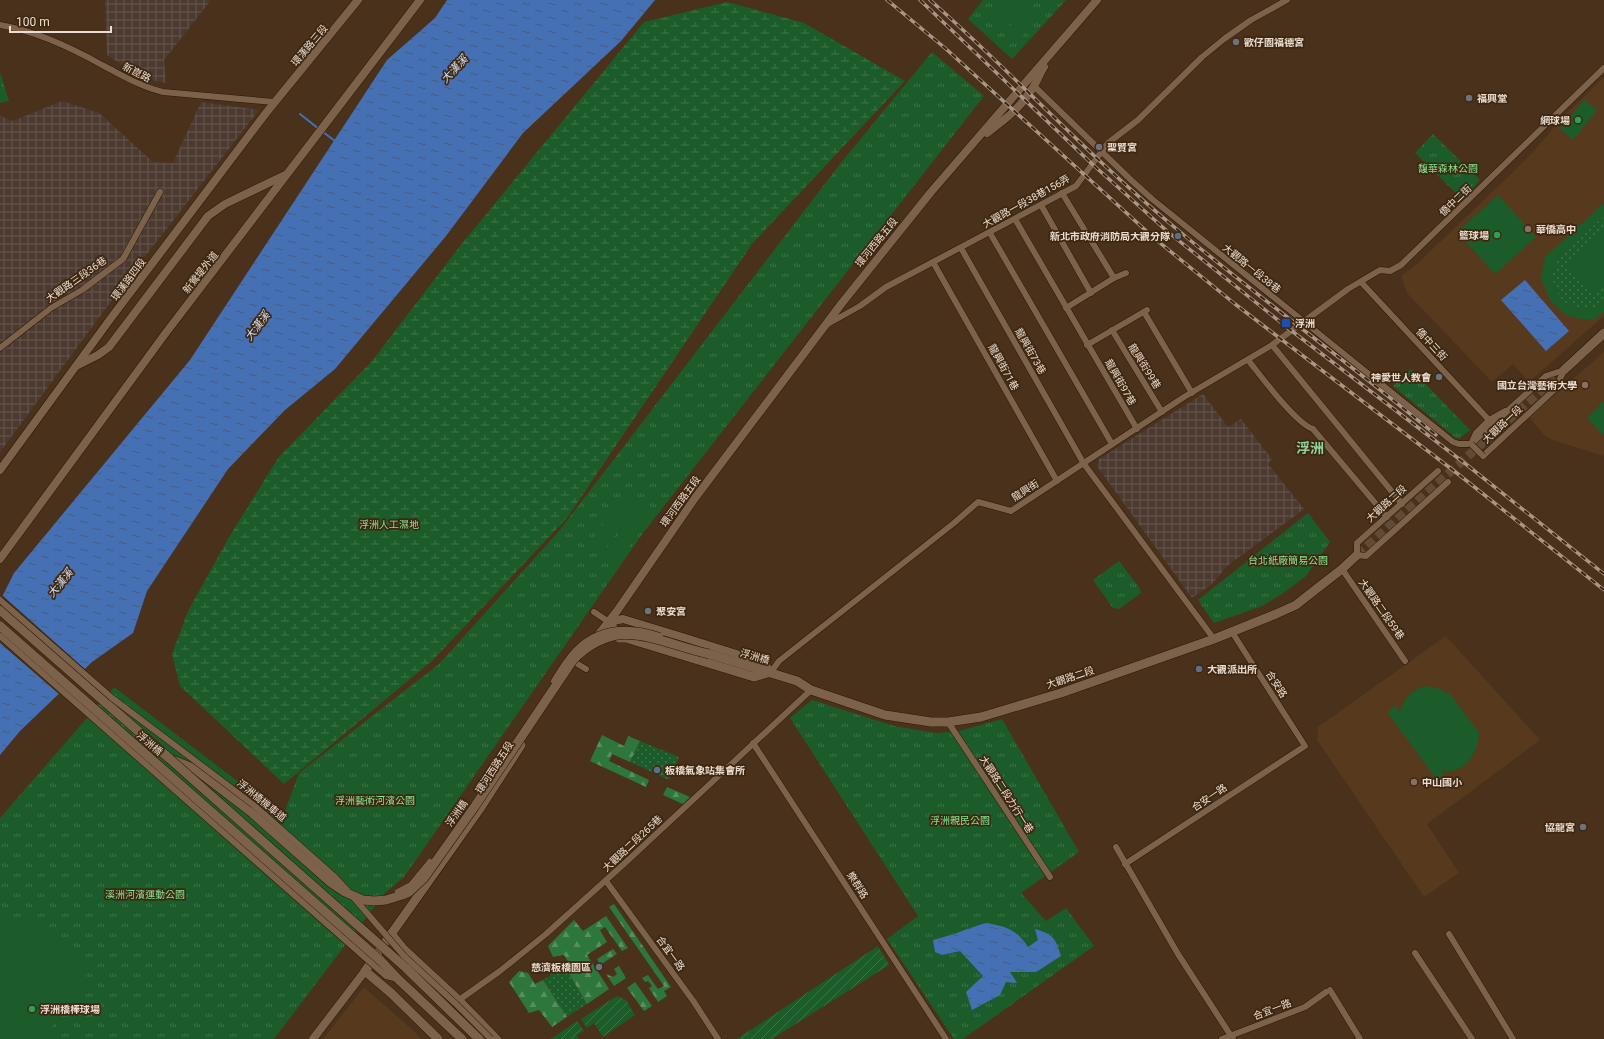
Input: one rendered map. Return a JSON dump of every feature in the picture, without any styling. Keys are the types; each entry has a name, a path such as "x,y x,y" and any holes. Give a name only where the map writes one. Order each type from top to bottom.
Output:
{"main road":[{"name":"大觀路一段","path":"1564,370 1604,333"},
{"name":"大觀路二段","path":"771,672 797,681 811,690 885,715 931,722 948,722 981,717 1061,693 1214,639 1296,605 1342,569 1357,555"},
{"name":"浮洲橋","path":"0,610 406,968 479,1039"},
{"path":"608,622 615,631 626,638 754,677 771,672"},
{"name":"浮洲橋","path":"0,626 381,961 399,980 462,1039"},
{"name":"浮洲橋","path":"170,759 195,769 250,812 330,882 345,892 363,900 386,900 409,892 424,878 475,806 573,660 585,648 602,638 616,634 634,634 771,672"},
{"path":"586,650 615,639 626,638"},
{"name":"環河西路五段","path":"365,971 479,810 586,650"},
{"path":"365,971 392,993 438,1039"}],"street":[{"name":"環漢路三段","path":"274,102 358,0"},
{"name":"新鶯堤外道","path":"0,559 165,334 420,0"},
{"name":"環河西路五段","path":"586,650 608,622 695,498 822,328 897,233 1097,0"},
{"name":"大觀路一段38巷156弄","path":"822,328 860,306 886,287 1076,186 1108,143 1138,120 1202,57 1223,39 1251,20 1288,0"},
{"name":"新崑路","path":"0,25 34,33 80,53 148,89 163,92 274,102"},
{"path":"973,144 1013,112 1022,102 1034,86 1041,72 1061,42"},
{"name":"僑中二街","path":"1304,322 1348,289 1380,270 1390,270 1401,266 1604,68"},
{"name":"大觀路一段38巷","path":"1034,86 1152,199 1453,442 1459,444 1472,444"},
{"name":"環漢路四段","path":"0,470 75,366 274,102"},
{"path":"75,366 109,348 208,216 225,204 287,174"},
{"name":"大觀路三段36巷","path":"0,348 51,308 82,290 123,259 160,192"},
{"path":"1062,193 1114,278"},
{"path":"1040,206 1090,293"},
{"name":"龍興街97巷","path":"1015,219 1137,429"},
{"path":"990,233 1112,444"},
{"name":"龍興街73巷","path":"961,248 1084,464 1214,639"},
{"name":"龍興街71巷","path":"933,262 1057,482"},
{"path":"1066,308 1114,278 1126,273"},
{"name":"僑中三街","path":"1361,282 1488,420"},
{"path":"1088,345 1146,311 1192,392"},
{"name":"龍興街","path":"771,672 779,661 954,523 978,502 1011,510 1057,482 1192,392 1272,345 1304,322"},
{"name":"龍興街99巷","path":"1112,330 1162,412"},
{"path":"1272,345 1402,504"},
{"path":"1248,360 1296,418 1306,427 1313,429 1387,517"},
{"name":"大觀路一段","path":"1564,370 1556,388 1483,456 1472,444 1546,376 1564,370"},
{"path":"1472,444 1476,433 1488,420 1502,412 1507,411"},
{"name":"大觀路二段","path":"1438,470 1357,543 1357,555 1366,556 1448,482"},
{"name":"大觀路二段59巷","path":"1342,569 1405,661"},
{"name":"浮洲橋機車道","path":"0,600 112,698 256,806 335,877 404,956 491,1039"},
{"path":"594,612 608,622 622,619 762,662 771,672"},
{"path":"225,784 333,879 348,889 368,896 390,896 411,885 421,874 472,803 565,664 576,650 588,641 602,634 617,630 630,629 656,634 709,654"},
{"name":"合安路","path":"1232,632 1305,746"},
{"path":"0,636 386,976 399,980"},
{"path":"576,663 586,669"},
{"name":"大觀路二段265巷","path":"459,1000 500,971 546,934 606,881 811,690"},
{"name":"大觀路二段力行一巷","path":"948,722 1050,877"},
{"name":"樂群路","path":"754,743 946,1039"},
{"name":"合安一路","path":"1125,864 1305,746"},
{"path":"1116,847 1178,954 1232,1037"},
{"name":"合宜一路","path":"606,881 694,1002 718,1039"},
{"path":"391,933 404,949 459,1000 497,1039"},
{"path":"1449,934 1513,1039"},
{"path":"1415,953 1472,1039"},
{"name":"環河西路五段","path":"313,1039 365,971"},
{"name":"合宜一路","path":"1222,1039 1232,1037 1305,1007 1328,991 1360,1039"},
{"path":"445,1024 456,1039"}],"shaded area":[{"path":"105,0 211,0 164,60 166,83 142,78 107,55"},
{"name":"華僑高中","path":"1604,77 1604,316 1529,382 1513,364 1492,382 1407,293 1401,276 1418,263 1511,174 1534,151 1562,118"},
{"path":"62,101 99,113 153,162 173,163 201,102 259,110 126,281 0,452 0,116 13,121"},
{"name":"國立台灣藝術大學","path":"1604,352 1604,456 1552,440 1544,435 1529,417"},
{"path":"1203,394 1228,427 1241,419 1272,459 1268,464 1304,509 1227,566 1212,584 1192,598 1097,466 1099,459"},
{"name":"中山國小","path":"1446,636 1540,740 1427,824 1459,873 1424,897 1317,740 1318,727"},
{"path":"364,987 416,1033 421,1039 323,1039"}],"green space":[{"path":"983,0 1066,0 1012,59 968,19"},
{"path":"1005,0 1015,0 1021,6 1001,27 990,16"},
{"name":"浮洲人工濕地","path":"727,2 804,23 905,81 752,244 567,518 433,660 284,784 180,686 172,654 188,611 228,539 278,458 372,361 460,246 644,22"},
{"path":"1025,11 1036,21 1017,42 1005,31"},
{"path":"932,52 984,96 643,533 404,877 384,894 274,1039 0,1039 0,818 114,687 283,816 299,773 439,664 559,531 840,164"},
{"path":"0,72 9,101 0,103"},
{"name":"網球場","path":"1584,100 1597,110 1573,140 1560,129"},
{"name":"馥華森林公園","path":"1433,134 1480,180 1463,200 1415,153"},
{"name":"籃球場","path":"1498,195 1536,237 1495,274 1457,232"},
{"path":"1604,203 1604,216 1559,257 1554,269 1553,280 1556,291 1571,307 1582,310 1593,308 1604,302 1604,311 1595,320 1568,316 1550,300 1541,278 1545,257"},
{"path":"1604,216 1604,302 1593,308 1582,310 1571,307 1556,291 1553,280 1554,269 1559,257"},
{"path":"1604,229 1604,287 1595,295 1566,263"},
{"path":"1411,369 1470,430 1460,438 1456,438 1393,386"},
{"path":"1604,401 1604,436 1587,418"},
{"path":"624,493 637,502 621,526 608,517"},
{"path":"639,504 652,513 636,537 623,528"},
{"name":"台北紙廠簡易公園","path":"1308,513 1330,542 1306,576 1282,594 1262,606 1214,623 1198,600"},
{"path":"607,519 620,528 603,552 590,543"},
{"path":"622,530 634,539 618,562 605,553"},
{"path":"1119,561 1139,587 1141,593 1119,609 1113,608 1093,580"},
{"path":"1428,686 1440,689 1451,695 1479,733 1473,755 1463,766 1456,770 1441,770 1446,779 1440,784 1387,712 1395,706 1400,713 1403,703 1410,695 1418,689"},
{"name":"浮洲親民公園","path":"812,700 894,726 936,733 959,731 1002,719 1079,852 1021,893 1046,921 1066,908 1094,946 963,1039 954,1039 887,939 918,916 790,718"},
{"path":"602,735 624,746 628,736 640,741 630,762 612,754 609,761 649,780 646,787 590,761"},
{"path":"640,741 679,757 669,780 630,762"},
{"path":"667,787 690,797 683,804 663,795"},
{"path":"614,904 671,987 664,991 667,996 658,1002 649,988 652,986 648,981 645,982 642,978 648,975 658,989 664,986 609,907"},
{"path":"606,916 628,948 622,951 605,927 600,930 607,942 587,955 609,989 587,1004 565,967 569,963 564,955 553,957 548,946 574,920 583,931"},
{"name":"浮洲橋棒球場","path":"15,922 40,925 65,939 83,961 87,979 43,1039 0,1039 0,923"},
{"path":"878,946 889,965 772,1039 737,1039"},
{"path":"613,949 617,954 600,965 597,959"},
{"path":"619,966 626,978 614,986 606,974 613,977 617,974 614,969"},
{"path":"565,967 587,1004 567,1017 543,980 550,976 552,970 555,969 557,971"},
{"path":"519,971 528,973 535,984 543,980 567,1017 552,1027 539,1010 529,1013 509,982"},
{"path":"635,982 652,1006 644,1011 627,988"},
{"path":"617,996 626,1000 635,1015 603,1037 594,1023 587,1028 581,1019"},
{"path":"577,1021 584,1031 577,1035 579,1039 551,1039"}],"water":[{"name":"大漢溪","path":"447,0 655,0 621,41 523,133 446,236 335,369 285,410 228,469 147,591 133,633 92,662 20,731 0,755 0,601 14,573 190,360 387,60 435,18"},
{"path":"1525,280 1569,331 1546,351 1501,300"},
{"path":"986,923 1010,930 1019,936 1028,947 1038,940 1035,929 1046,933 1055,941 1061,956 1036,972 1010,972 1017,983 1006,982 1000,995 972,1010 966,992 983,976 960,951 942,955 935,952 933,940"}],"pier":[{"path":"2,595 86,670 60,695 0,643 0,598"}],"waterway":[{"path":"300,114 319,129"},
{"path":"323,132 335,141"}],"tunnel":[{"path":"1357,555 1564,370"}],"railway":[{"path":"887,0 945,48 1154,238 1235,304 1458,474 1604,590"},
{"path":"920,0 1091,163 1168,232 1284,325 1467,465 1604,574"},
{"path":"930,0 1115,175 1179,231 1436,435"}],"place":[{"name":"歡仔園福德宮","path":"1236,42"},
{"name":"福興堂","path":"1469,98"},
{"name":"網球場","path":"1578,120"},
{"name":"聖賢宮","path":"1099,147"},
{"name":"華僑高中","path":"1528,229"},
{"name":"籃球場","path":"1497,235"},
{"name":"新北市政府消防局大觀分隊","path":"1178,236"},
{"name":"浮洲","path":"1286,323"},
{"name":"神愛世人教會","path":"1439,377"},
{"name":"國立台灣藝術大學","path":"1585,385"},
{"name":"聚安宮","path":"648,611"},
{"name":"大觀派出所","path":"1199,669"},
{"name":"板橋氣象站集會所","path":"657,770"},
{"name":"中山國小","path":"1414,782"},
{"name":"協龍宮","path":"1583,827"},
{"name":"慈濟板橋園區","path":"599,967"},
{"name":"浮洲橋棒球場","path":"32,1009"}],"district":[{"name":"浮洲","path":"1310,448"}],"park label":[{"name":"浮洲藝術河濱公園","path":"375,800"},
{"name":"溪洲河濱運動公園","path":"145,894"}]}
